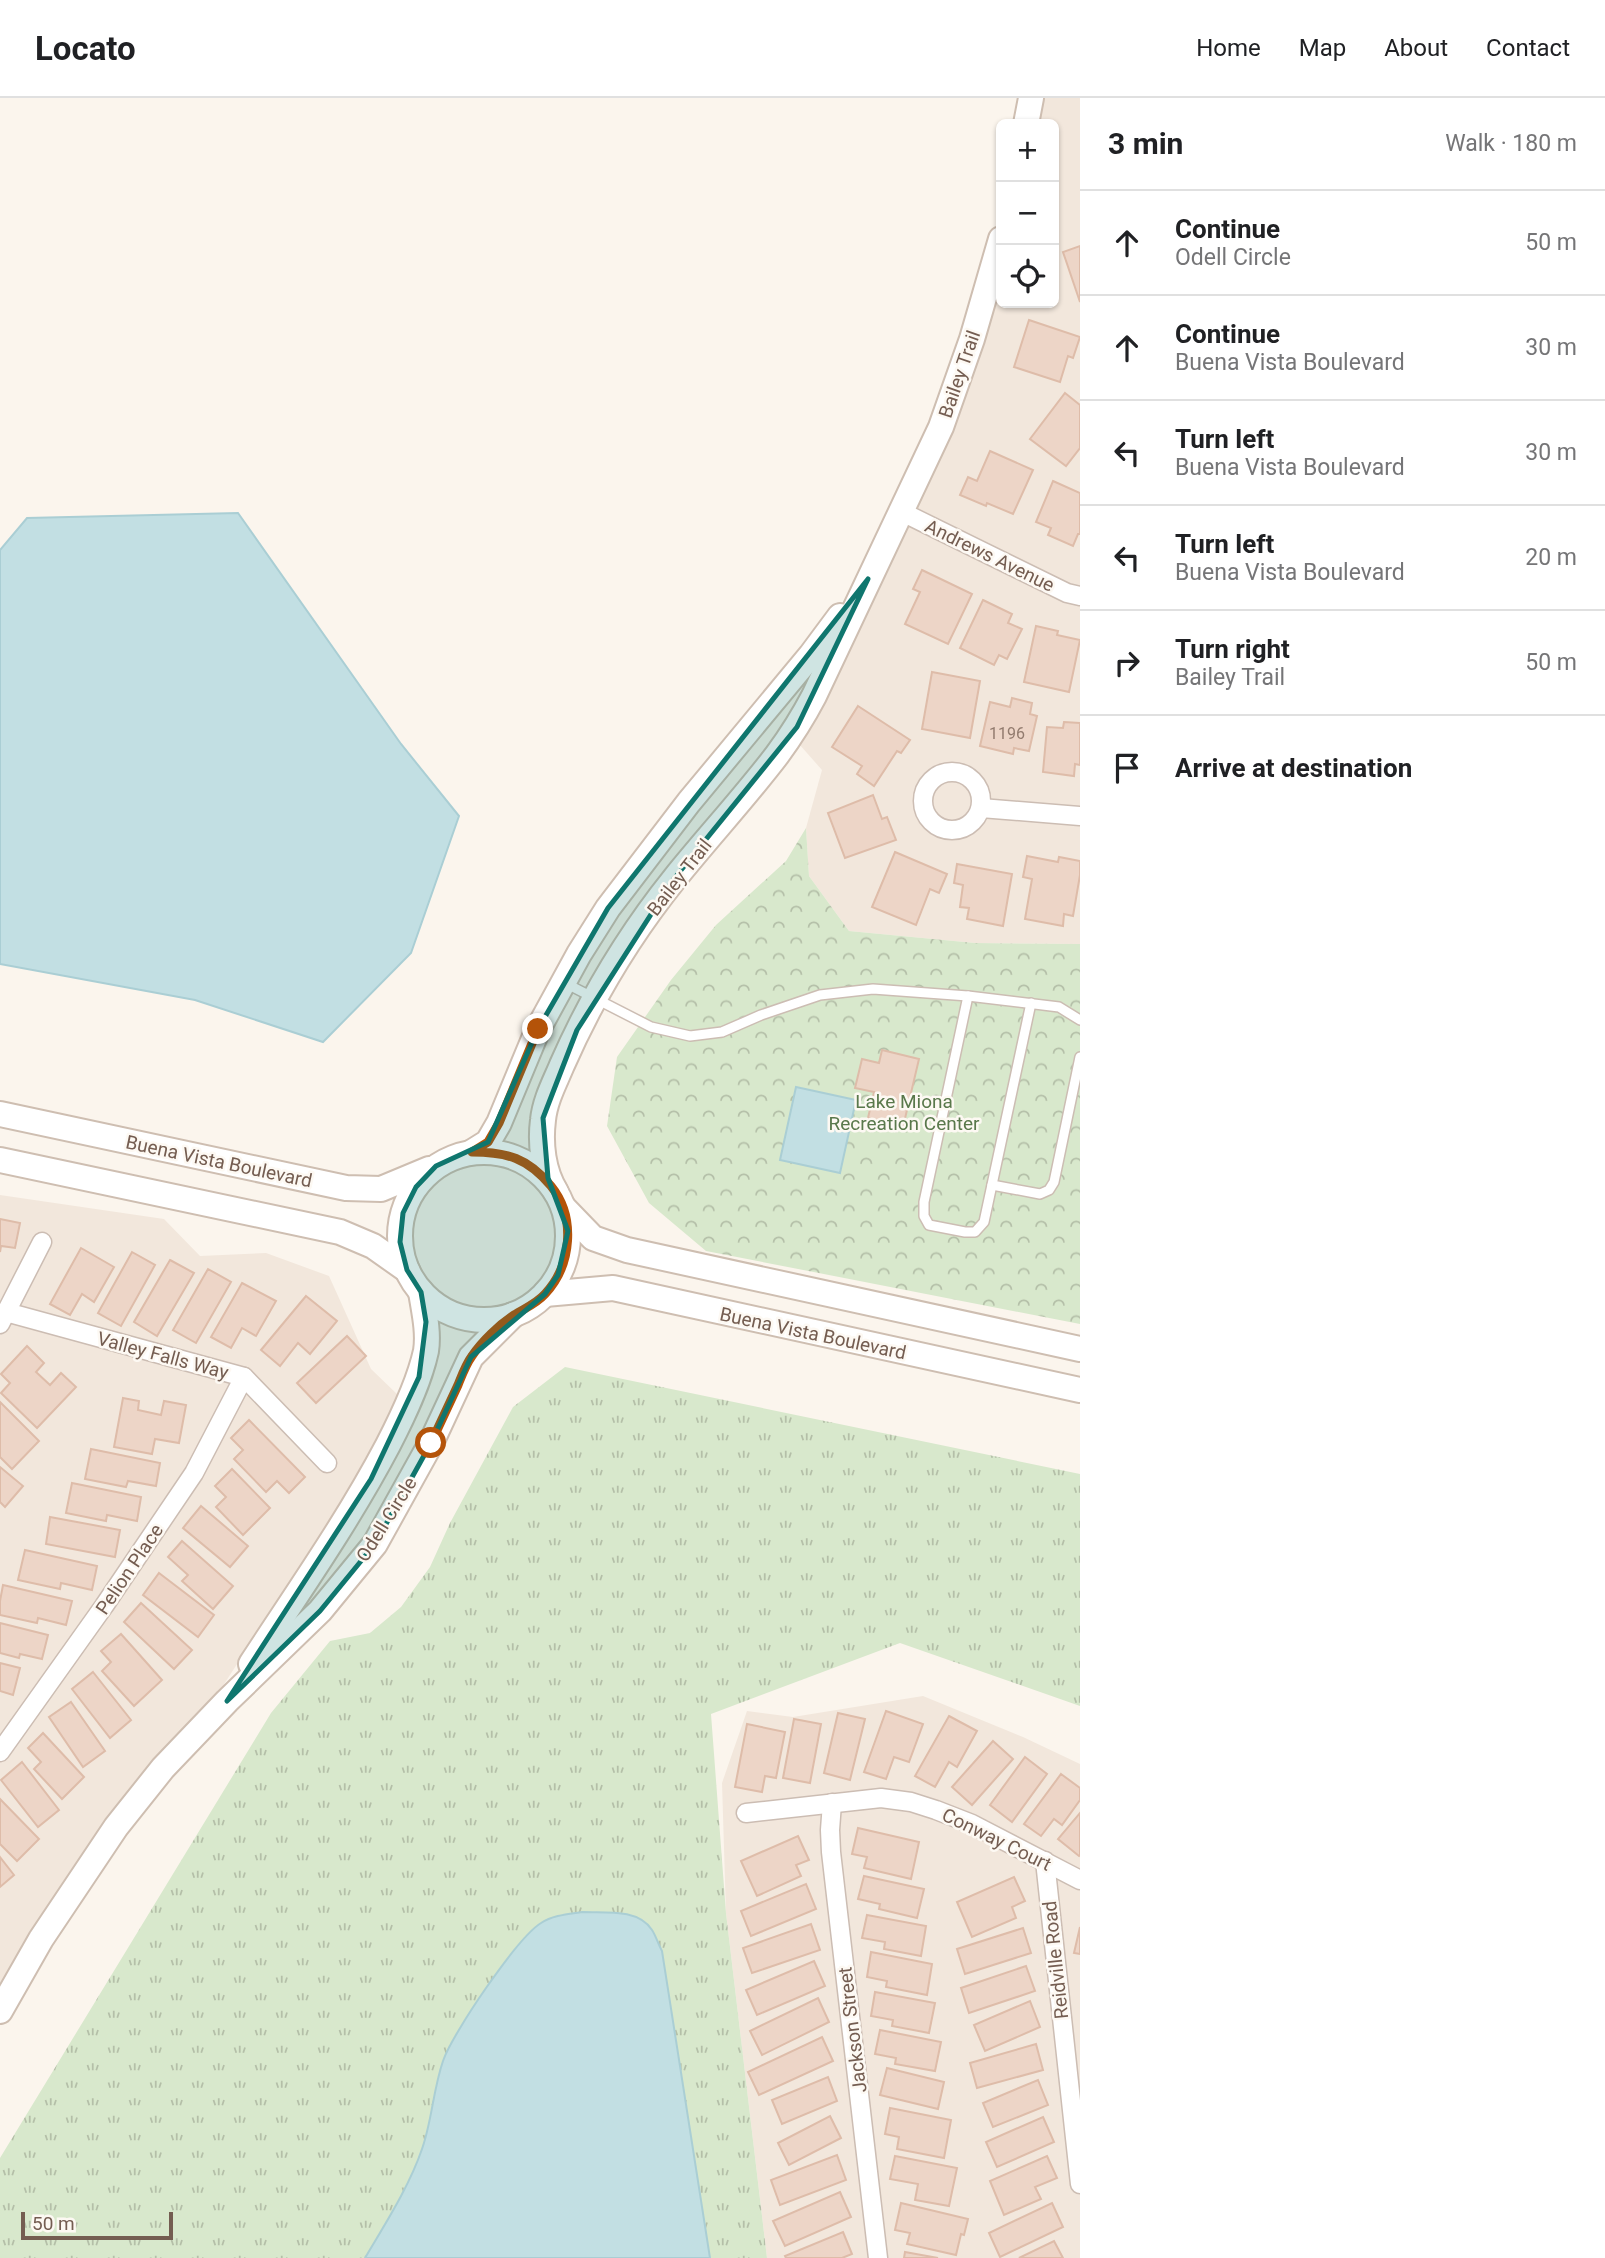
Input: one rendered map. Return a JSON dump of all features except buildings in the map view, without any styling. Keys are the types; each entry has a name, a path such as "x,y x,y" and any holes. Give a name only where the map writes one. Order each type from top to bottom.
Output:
{"street":[{"path":"1027,119 1031,98"},
{"name":"Bailey Trail","path":"560,1200 548,1178 542,1143 543,1118 548,1097 572,1041 618,959 673,880 776,756 797,727 814,696 941,427 972,339 999,245"},
{"name":"Andrews Avenue","path":"902,512 1068,593 1080,596"},
{"name":"Bailey Trail","path":"472,1152 488,1142 499,1123 538,1029 608,908 688,802 811,655 868,579"},
{"path":"981,808 1080,816"},
{"name":"Buena Vista Boulevard","path":"0,1114 346,1188 381,1189 453,1157 472,1152 496,1152 520,1159 540,1173 593,1238 627,1250 1080,1349"},
{"name":"Buena Vista Boulevard","path":"0,1160 340,1232 373,1246 407,1270"},
{"name":"Buena Vista Boulevard","path":"436,1166 416,1187 403,1213 400,1242 407,1270 421,1292 440,1308 464,1318 489,1320 513,1315 545,1294 558,1275 566,1254 568,1231 560,1200"},
{"path":"3,1318 43,1242"},
{"name":"Buena Vista Boulevard","path":"545,1294 613,1288 1080,1390"},
{"name":"Odell Circle","path":"227,1702 371,1479 397,1427 419,1377 426,1348 426,1322 421,1292"},
{"name":"Odell Circle","path":"0,2011 7,1982 116,1827 163,1768 320,1611 375,1544 431,1443 471,1357 513,1315"},
{"name":"Valley Falls Way","path":"3,1318 244,1377 327,1463"},
{"name":"Pelion Place","path":"0,1752 194,1473 244,1377"},
{"name":"Conway Court","path":"746,1813 881,1798 911,1802 972,1824 1080,1880"},
{"name":"Jackson Street","path":"832,1803 831,1852 878,2258"},
{"name":"Reidville Road","path":"1045,1861 1080,2184"}],"lane":[{"path":"563,982 651,1027 690,1036 722,1032 761,1015 820,995 873,989 968,996 1059,1007 1080,1020"},
{"path":"968,996 924,1202 924,1216 929,1225 965,1232 975,1232 984,1222 1031,1003"},
{"path":"992,1185 1040,1194 1049,1190 1054,1182 1080,1057"}],"highlighted area":[{"path":"868,579 797,727 673,880 577,1030 543,1118 548,1178 568,1231 558,1275 545,1294 471,1357 431,1443 375,1544 320,1611 227,1701 371,1479 419,1377 426,1322 421,1292 407,1270 400,1242 403,1213 416,1187 436,1166 488,1142 538,1029 608,908"}],"shaded area":[{"path":"1043,98 1080,98 1080,944 975,943 849,931 809,876 806,828 822,770 799,744 884,577 952,431 996,300 996,308 1059,308 1059,119 1039,119"},
{"path":"0,1195 164,1219 200,1256 266,1253 329,1276 371,1369 398,1395 360,1474 217,1695 106,1820 30,1934 0,1986"},
{"path":"923,1696 1023,1737 1080,1764 1080,2258 767,2258 726,1913 722,1783 747,1711 793,1717"}],"green space":[{"name":"Lake Miona Recreation Center","path":"806,828 809,876 849,931 975,943 1080,944 1080,1324 706,1251 649,1203 607,1126 617,1057 671,980 716,925 786,861"},
{"path":"565,1367 1080,1474 1080,1706 900,1643 711,1714 726,1913 767,2258 0,2258 0,2158 271,1713 330,1641 370,1633 401,1607 430,1567 450,1523 513,1407"}],"water":[{"path":"238,513 401,744 459,816 411,953 323,1042 195,1000 0,964 0,550 27,518"},
{"path":"796,1087 856,1100 840,1173 780,1160"},
{"path":"582,1912 620,1913 638,1918 652,1930 662,1951 710,2258 365,2258 417,2163 443,2061 472,2009 530,1932 551,1918"}],"route":[{"path":"431,1443 471,1357 513,1315 545,1294 558,1275 566,1254 568,1231 564,1208 556,1192 540,1173 520,1159 496,1152 472,1152 488,1142 499,1123 538,1029"}]}
